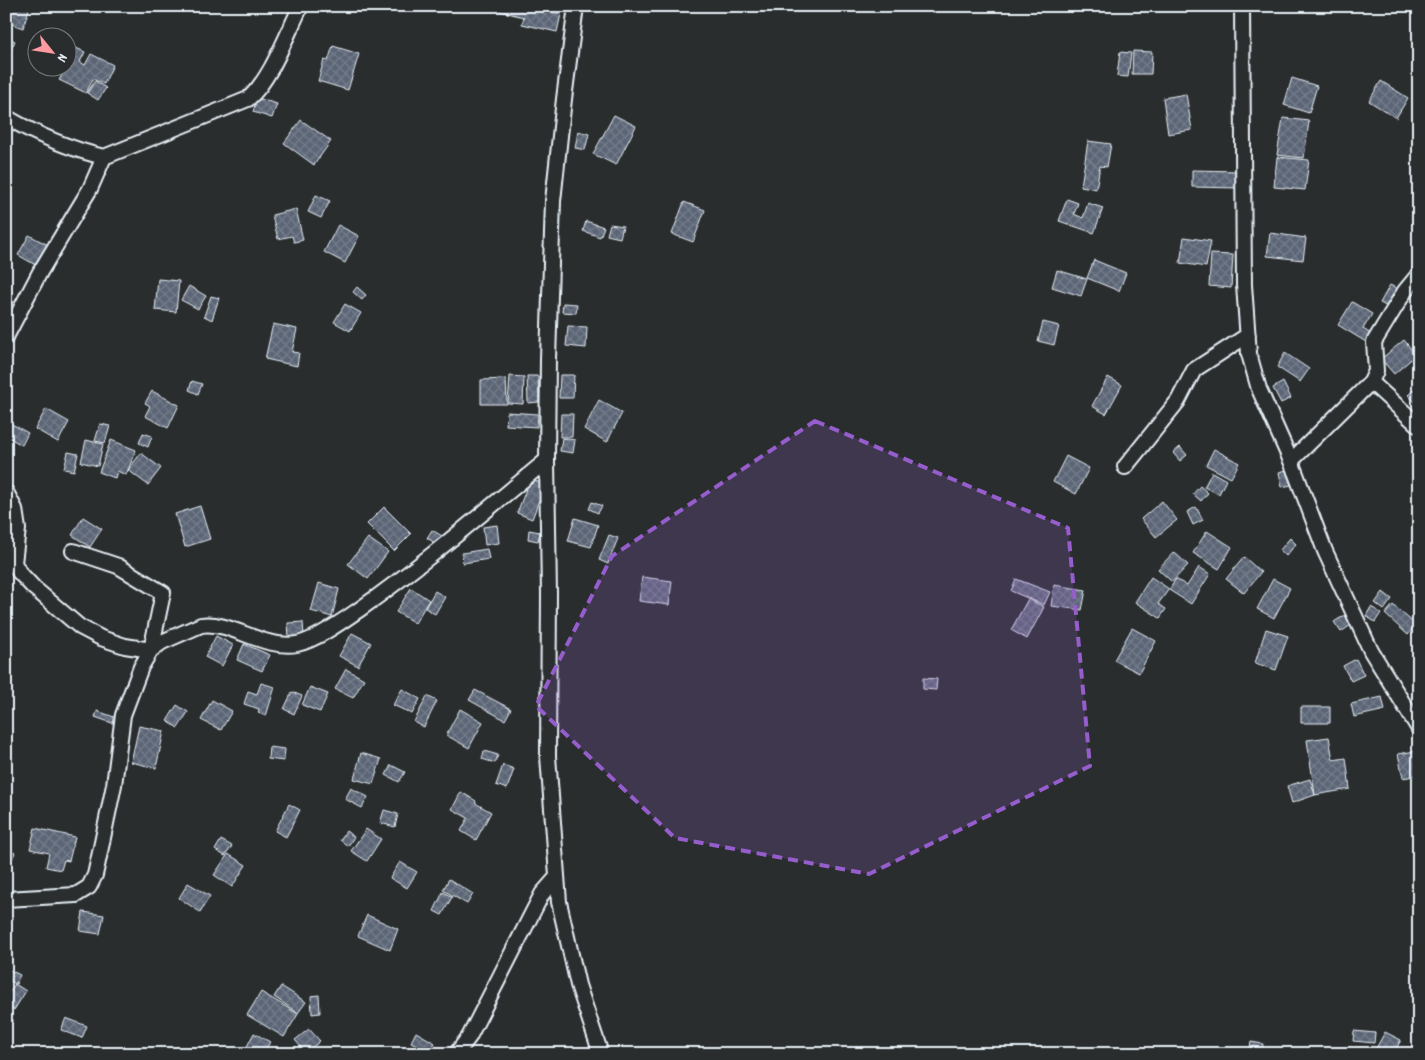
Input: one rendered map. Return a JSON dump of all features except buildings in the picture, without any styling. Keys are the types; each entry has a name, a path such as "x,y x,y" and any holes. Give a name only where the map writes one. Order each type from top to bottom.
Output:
{"street":[{"path":"6,117 27,129 72,148 104,157 248,99 257,91 268,72 301,6"},
{"path":"576,6 553,202 547,460 550,593 548,756 559,902 578,985 601,1054"},
{"path":"1242,6 1244,285 1249,354 1259,389 1290,461 1324,550 1371,651 1419,729"},
{"path":"6,337 40,272 90,189 104,157"},
{"path":"1290,461 1371,382 1376,371 1374,342 1419,274"},
{"path":"1125,467 1178,401 1194,370 1248,335"},
{"path":"1371,382 1419,426"},
{"path":"6,492 15,509 18,529 14,563 19,572 34,588 80,627 101,638 125,646 151,650 162,642 201,625 208,624 264,642 279,645 298,644 341,622 394,585 547,460"},
{"path":"6,899 76,894 89,887 97,866 112,794 123,715 141,667 151,650 163,593 118,566 72,551"},
{"path":"456,1054 469,1037 542,894 557,877"}],"highlighted area":[{"path":"815,421 1068,528 1090,766 869,874 675,838 536,706 612,556"}]}
